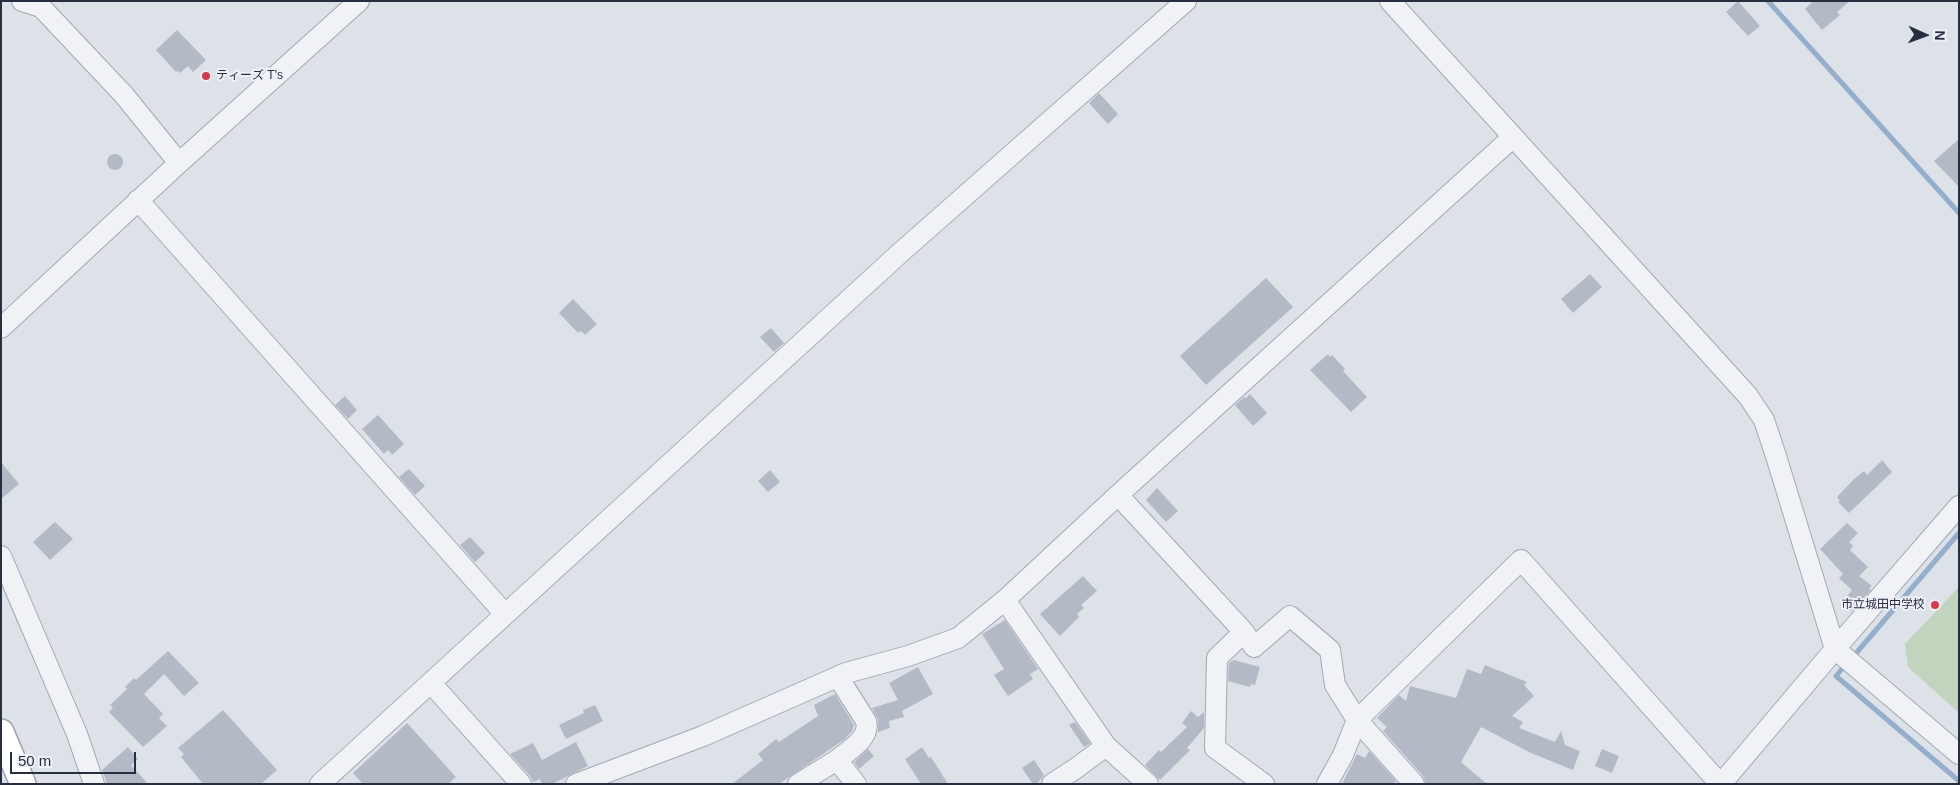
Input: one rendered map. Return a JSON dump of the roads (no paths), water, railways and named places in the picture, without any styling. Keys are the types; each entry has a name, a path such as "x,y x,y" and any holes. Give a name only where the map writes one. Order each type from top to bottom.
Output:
{"main road":[{"path":"1,732 23,784"}],"street":[{"path":"22,1 41,7 124,95 179,163"},
{"path":"1,328 138,200 359,1"},
{"path":"320,784 900,253 1186,1"},
{"path":"1390,1 1748,396 1764,420 1837,650 1959,754"},
{"path":"576,784 703,736 838,677 908,656 958,638 1005,600 1118,494 1513,137"},
{"path":"138,200 504,614"},
{"path":"1118,494 1244,632 1254,647 1290,616 1330,650 1335,685 1357,720 1414,784"},
{"path":"1327,784 1343,755 1357,720 1521,560 1721,784 1959,506"},
{"path":"1,556 73,726 94,784"},
{"path":"1005,600 1106,746 1148,784"},
{"path":"1244,632 1217,658 1215,748 1264,784"},
{"path":"798,784 837,760 865,736 868,728 866,721 838,677"},
{"path":"431,683 521,784"},
{"path":"1052,784 1106,746"},
{"path":"837,760 856,784"}],"waterway":[{"path":"1768,1 1959,213"},
{"path":"1852,658 1959,533"},
{"path":"1846,664 1836,676 1959,781"}],"place":[{"name":"ティーズ T's","path":"206,76"},
{"name":"市立城田中学校","path":"1935,605"}]}
